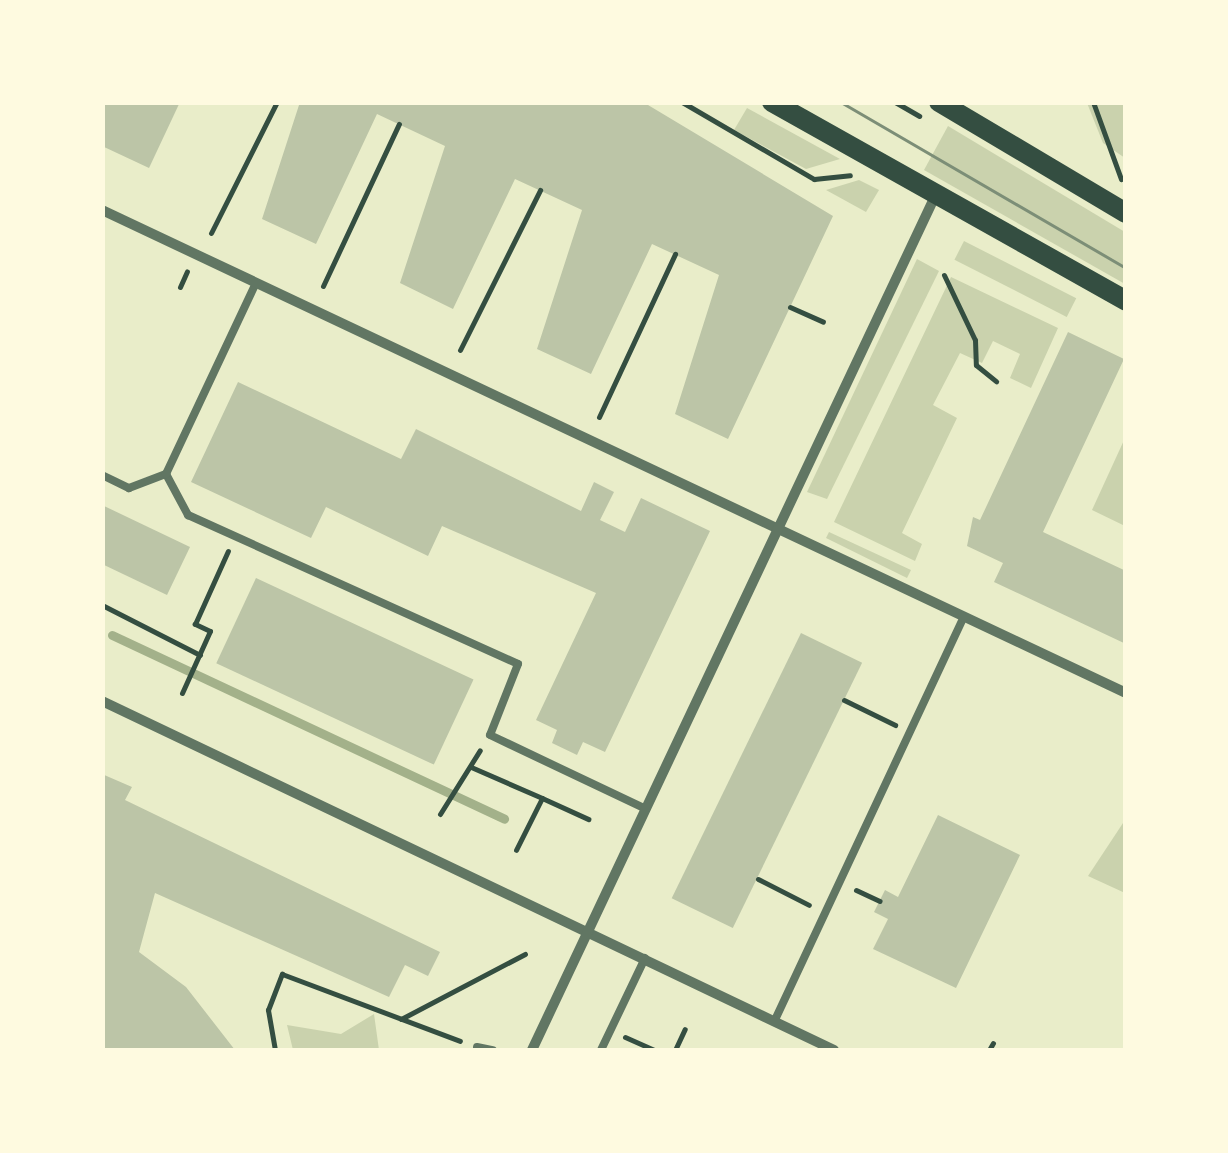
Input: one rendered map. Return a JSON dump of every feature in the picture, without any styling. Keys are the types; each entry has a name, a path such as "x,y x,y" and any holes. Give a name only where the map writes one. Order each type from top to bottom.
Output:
{"main road":[{"path":"772,102 1126,301"},
{"path":"939,102 1126,213"}],"street":[{"path":"532,1050 936,194"},
{"path":"102,210 1126,692"},
{"path":"102,701 834,1050"}],"lane":[{"path":"102,475 129,488 166,474 256,283"},
{"path":"166,474 188,515 234,540 518,664 490,735 646,809"},
{"path":"774,1022 830,915 963,618"},
{"path":"601,1050 646,958"},
{"path":"477,1047 493,1050"}],"path":[{"path":"211,233 277,102"},
{"path":"682,102 814,180 868,181"},
{"path":"1093,102 1121,179"},
{"path":"322,286 400,124"},
{"path":"460,350 540,190"},
{"path":"600,416 676,254"},
{"path":"944,275 975,340 976,365 996,381"},
{"path":"790,307 824,322"},
{"path":"182,693 210,631 195,624 234,540"},
{"path":"102,606 198,658"},
{"path":"844,700 910,732"},
{"path":"441,811 454,784 471,768 490,735"},
{"path":"471,768 588,819"},
{"path":"516,850 542,798"},
{"path":"758,880 830,915"},
{"path":"401,1019 525,954"},
{"path":"275,1050 268,1010 282,974 477,1047"},
{"path":"675,1050 685,1029"},
{"path":"611,1030 654,1050"},
{"path":"989,1050 993,1043"}],"green space":[{"path":"1087,103 1125,103 1125,158 1103,143"},
{"path":"747,108 840,159 806,169 734,130"},
{"path":"948,126 1125,232 1125,284 924,170"},
{"path":"859,180 879,190 866,212 826,190"},
{"path":"964,241 1076,298 1067,317 954,260"},
{"path":"917,259 939,271 827,499 807,492"},
{"path":"951,277 1058,328 1031,388 1010,378 1020,354 993,341 982,363 960,353 933,405 957,418 902,533 922,544 915,561 834,522"},
{"path":"1125,438 1125,526 1092,510"},
{"path":"829,532 911,570 907,578 826,538"},
{"path":"1125,820 1125,893 1088,876"},
{"path":"374,1014 379,1050 293,1050 287,1025 341,1034"}],"building":[{"path":"102,102 180,102 149,168 102,146"},
{"path":"300,102 643,102 833,216 728,439 675,414 719,275 652,244 591,374 537,349 582,210 515,179 453,309 400,283 445,146 377,114 316,244 262,219"},
{"path":"1068,332 1124,359 1043,532 1126,571 1126,644 994,582 1003,563 967,546 973,517 980,520"},
{"path":"238,382 401,459 416,429 581,511 594,482 614,492 600,520 625,532 641,498 710,531 605,752 583,742 577,755 552,743 557,730 536,720 596,593 442,526 428,556 326,507 311,538 191,482"},
{"path":"102,505 190,547 167,595 102,564"},
{"path":"256,578 474,679 434,765 216,663"},
{"path":"801,633 862,663 733,928 672,898"},
{"path":"102,774 132,787 125,800 440,952 428,976 405,965 389,997 155,893 139,952 186,987 235,1050 102,1050"},
{"path":"938,815 1020,855 956,988 873,949 888,919 874,912 885,890 898,897"}],"waterway":[{"path":"112,635 504,819"}],"tram line":[{"path":"841,102 1126,268"}]}
